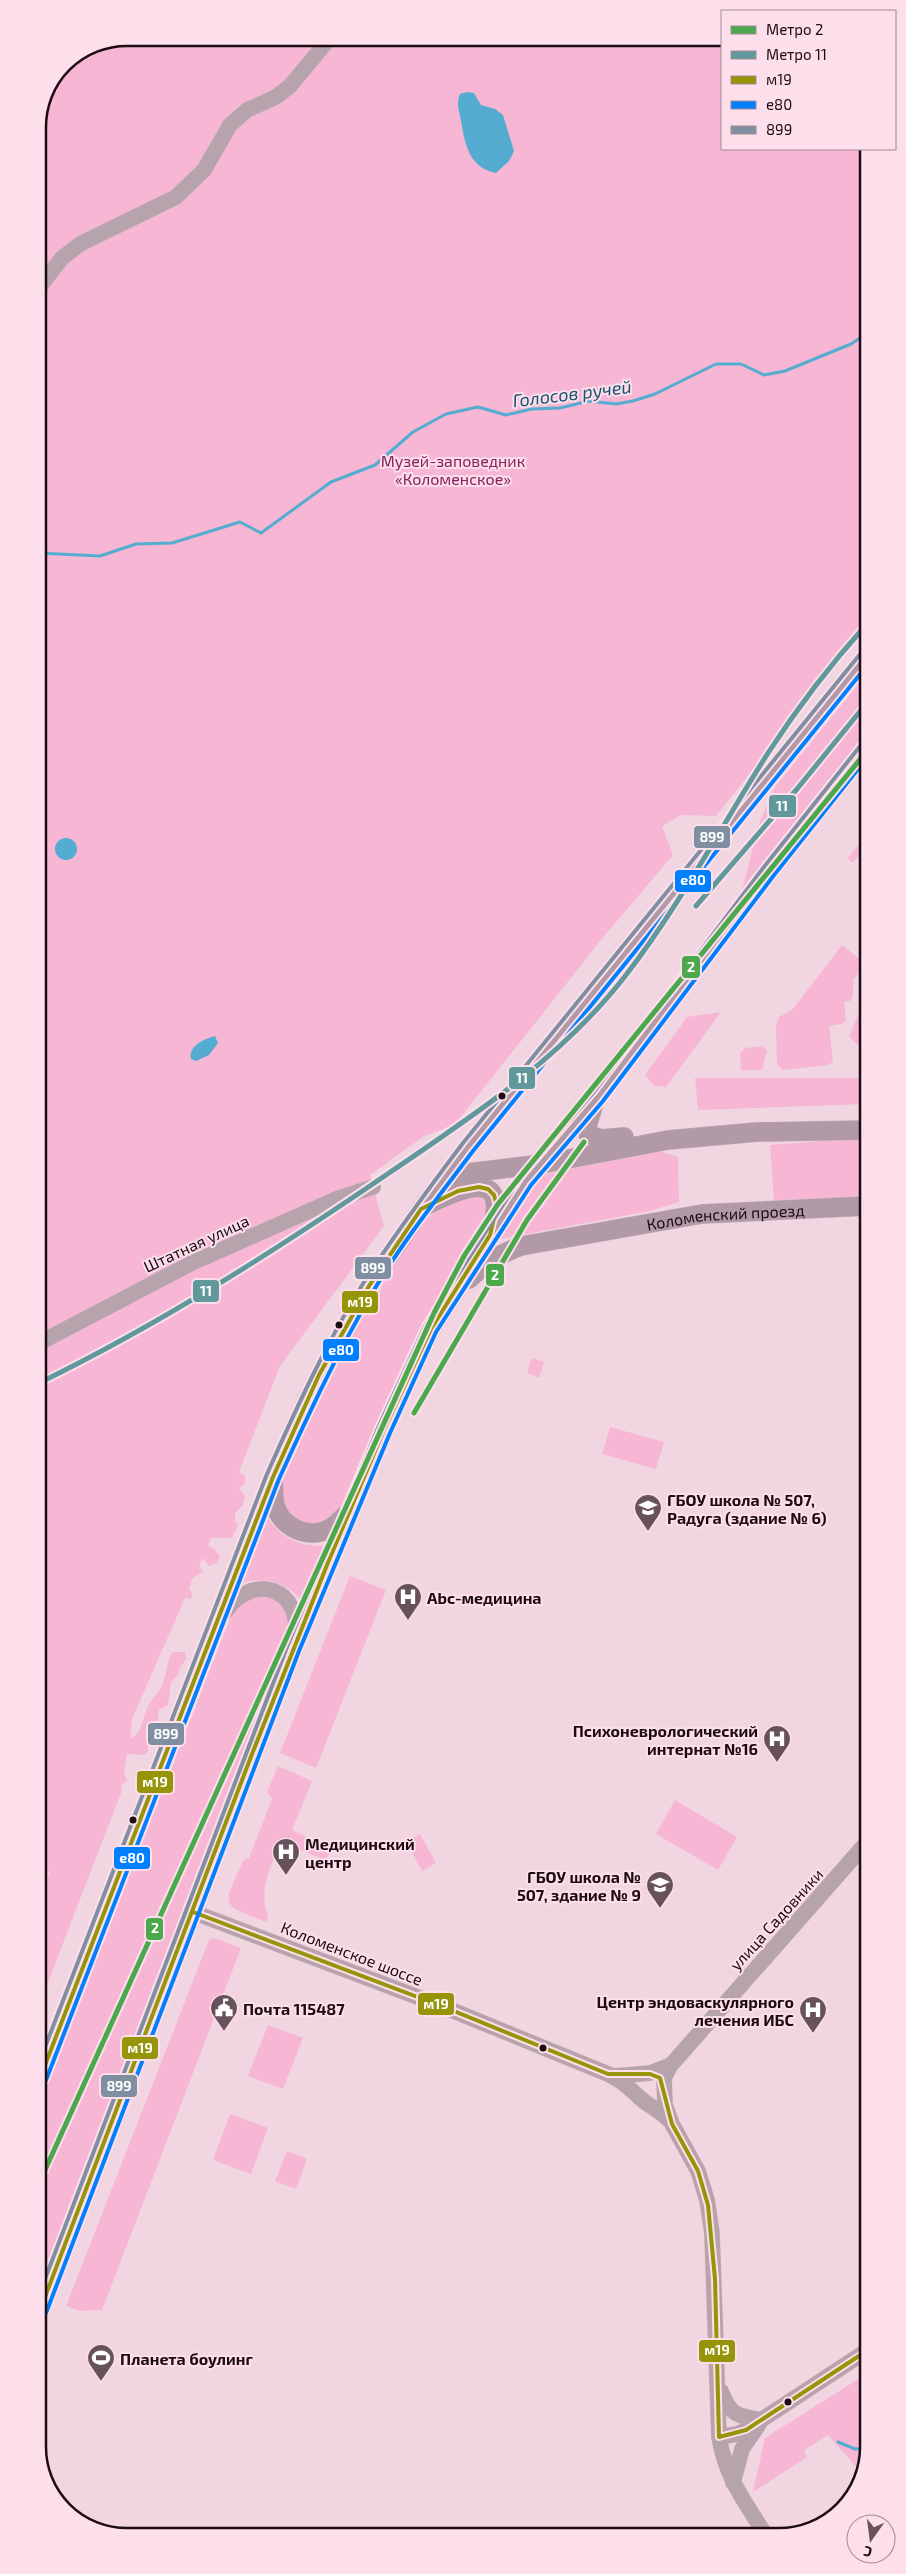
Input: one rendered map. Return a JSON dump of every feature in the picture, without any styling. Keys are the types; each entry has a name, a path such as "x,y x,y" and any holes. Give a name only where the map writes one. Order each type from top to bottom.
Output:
{"main road":[{"path":"46,2062 273,1477 324,1365 369,1286 439,1185 860,664"},
{"path":"46,2295 293,1649 431,1329 526,1181 598,1097 770,871 860,757"},
{"path":"598,1097 588,1121 588,1134 600,1139 659,1134 668,1140"},
{"path":"439,1185 468,1173 542,1164 668,1140 757,1132 860,1130"},
{"path":"421,1209 458,1191 473,1187 484,1188 494,1195 497,1206 490,1235"},
{"name":"Коломенский проезд","path":"453,1294 482,1266 521,1246 702,1214 860,1206"},
{"path":"273,1477 277,1509 287,1524 299,1531 308,1533 328,1530 352,1510"}],"street":[{"path":"46,279 62,258 80,244 176,197 204,170 230,126 247,110 276,97 290,86 323,46"},
{"name":"Штатная улица","path":"46,1339 192,1262 336,1199 373,1187"},
{"path":"214,1627 237,1596 254,1589 267,1590 284,1597 294,1611 297,1623 293,1649"},
{"name":"улица Садовники","path":"664,2086 671,2065 860,1851"},
{"name":"Коломенское шоссе","path":"192,1912 416,1996 608,2074 627,2084 642,2098"},
{"name":"улица Садовники","path":"647,2074 671,2065"},
{"name":"Коломенское шоссе","path":"608,2074 627,2076 647,2074"},
{"path":"672,2124 642,2098 636,2082 647,2074 657,2075 664,2086 666,2105 672,2124 698,2171 708,2205 715,2279 719,2436 725,2466 733,2483 761,2528"},
{"path":"642,2098 658,2099 664,2086"},
{"path":"719,2436 737,2434 762,2420 860,2355"},
{"path":"717,2382 728,2408 733,2412 762,2420"},
{"path":"733,2483 742,2450 762,2420"}],"green space":[{"name":"Музей-заповедник «Коломенское»","path":"128,46 721,46 721,150 860,150 860,636 716,816 681,815 662,826 673,855 605,935 455,1124 423,1137 370,1175 384,1226 280,1366 239,1472 245,1476 245,1483 239,1488 245,1497 243,1505 235,1513 235,1520 238,1525 232,1538 211,1538 208,1546 214,1549 220,1556 217,1563 209,1566 202,1558 199,1566 203,1572 193,1578 189,1588 193,1596 190,1599 185,1598 132,1719 130,1739 137,1734 148,1706 162,1686 170,1656 173,1652 185,1652 186,1659 178,1675 171,1682 168,1705 159,1710 157,1726 148,1734 148,1752 144,1755 127,1754 124,1771 127,1781 122,1784 121,1793 46,1987 46,1883 51,1869 46,1876 46,128 52,96 70,70 82,60 96,52"},
{"path":"860,682 860,742 741,894 760,821 775,787"},
{"path":"860,843 860,854 854,862 851,862 848,858"},
{"path":"842,945 860,959 860,972 853,980 853,996 850,1001 844,1002 846,1021 829,1026 833,1061 829,1065 783,1070 777,1065 776,1026 779,1017 793,1009"},
{"path":"860,1011 860,1045 857,1045 849,1036"},
{"path":"721,1012 666,1087 654,1086 645,1075 687,1017"},
{"path":"762,1046 767,1051 762,1070 741,1070 740,1053 745,1048"},
{"path":"695,1078 860,1078 860,1104 698,1110"},
{"path":"860,1138 860,1199 774,1200 770,1145"},
{"path":"660,1151 678,1157 679,1202 650,1211 500,1239 541,1175"},
{"path":"470,1193 490,1199 486,1220 406,1357 342,1508 328,1521 319,1526 307,1525 289,1519 278,1490 335,1365 409,1242 426,1219 450,1201"},
{"path":"532,1358 544,1362 539,1378 527,1373"},
{"path":"610,1427 664,1442 656,1469 602,1454"},
{"path":"268,1518 280,1532 294,1541 320,1546 330,1545 304,1604 292,1591 277,1583 261,1580 243,1582"},
{"path":"350,1576 386,1590 316,1768 280,1753"},
{"path":"270,1596 282,1604 292,1627 46,2266 46,2090 233,1611 251,1597"},
{"path":"278,1766 312,1781 292,1830 333,1849 325,1860 281,1842 269,1870 265,1888 265,1907 268,1917 266,1922 239,1911 229,1902 229,1896 243,1861 249,1858 272,1799 267,1792"},
{"path":"675,1800 737,1837 718,1870 656,1834"},
{"path":"420,1834 436,1863 422,1871 406,1841"},
{"path":"214,1938 241,1948 102,2310 80,2311 66,2306 209,1940"},
{"path":"268,2025 303,2038 283,2089 248,2076"},
{"path":"230,2114 268,2128 251,2174 213,2160"},
{"path":"287,2151 307,2159 296,2189 275,2181"},
{"path":"860,2378 860,2446 856,2467 828,2435 804,2450 807,2457 753,2492 765,2438"}],"water":[{"path":"474,93 481,105 495,109 503,115 514,151 509,161 496,173 480,166 470,154 467,146 458,104 460,94"},
{"path":"66,838 74,841 77,849 74,857 66,860 58,857 55,849 58,841"},
{"path":"215,1036 218,1043 209,1055 196,1061 191,1059 194,1047 202,1041"}],"waterway":[{"name":"Голосов ручей","path":"46,553 100,556 136,544 172,543 240,522 261,533 331,482 375,465 413,432 446,414 478,407 506,415 532,409 560,408 589,401 616,404 633,401 655,394 716,364 741,364 764,375 785,371 851,344 860,338"},
{"path":"838,2442 855,2449 860,2449"}],"metro line":[{"name":"11","path":"46,1380 130,1336 304,1230 484,1107 545,1059 574,1033 601,1005 646,948 682,894 779,736 827,671 860,632"},
{"name":"11","path":"696,906 797,789 860,711"},
{"name":"2","path":"46,2168 434,1313 464,1256 498,1204 860,759"},
{"name":"2","path":"414,1413 527,1220 584,1142"}],"transit line":[{"name":"899","path":"46,2045 267,1474 312,1376 350,1305 400,1229 463,1143 860,654"},
{"name":"е80","path":"46,2080 279,1479 324,1383 374,1290 409,1236 473,1151 860,674"},
{"name":"899","path":"46,2276 287,1647 378,1428 425,1326 521,1177 593,1093 764,867 860,746"},
{"name":"е80","path":"46,2313 299,1651 390,1433 436,1332 531,1185 603,1101 774,875 860,767"},
{"name":"м19","path":"46,2063 273,1477 319,1375 369,1286 421,1209 458,1191 479,1187 488,1189 494,1195 497,1206 490,1235 431,1329 384,1430 329,1560 252,1754 46,2294"},
{"name":"м19","path":"193,1912 444,2007 608,2074 650,2074 660,2078 672,2124 698,2171 708,2205 715,2279 719,2437 746,2430 860,2355"}],"place":[{"name":"ГБОУ школа № 507, Радуга (здание № 6)","path":"648,1532"},
{"name":"Abc-медицина","path":"408,1621"},
{"name":"Психоневрологический интернат №16","path":"777,1763"},
{"name":"Медицинский центр","path":"286,1876"},
{"name":"ГБОУ школа № 507, здание № 9","path":"660,1909"},
{"name":"Почта 115487","path":"224,2032"},
{"name":"Центр эндоваскулярного лечения ИБС","path":"813,2034"},
{"name":"Планета боулинг","path":"101,2382"}]}
